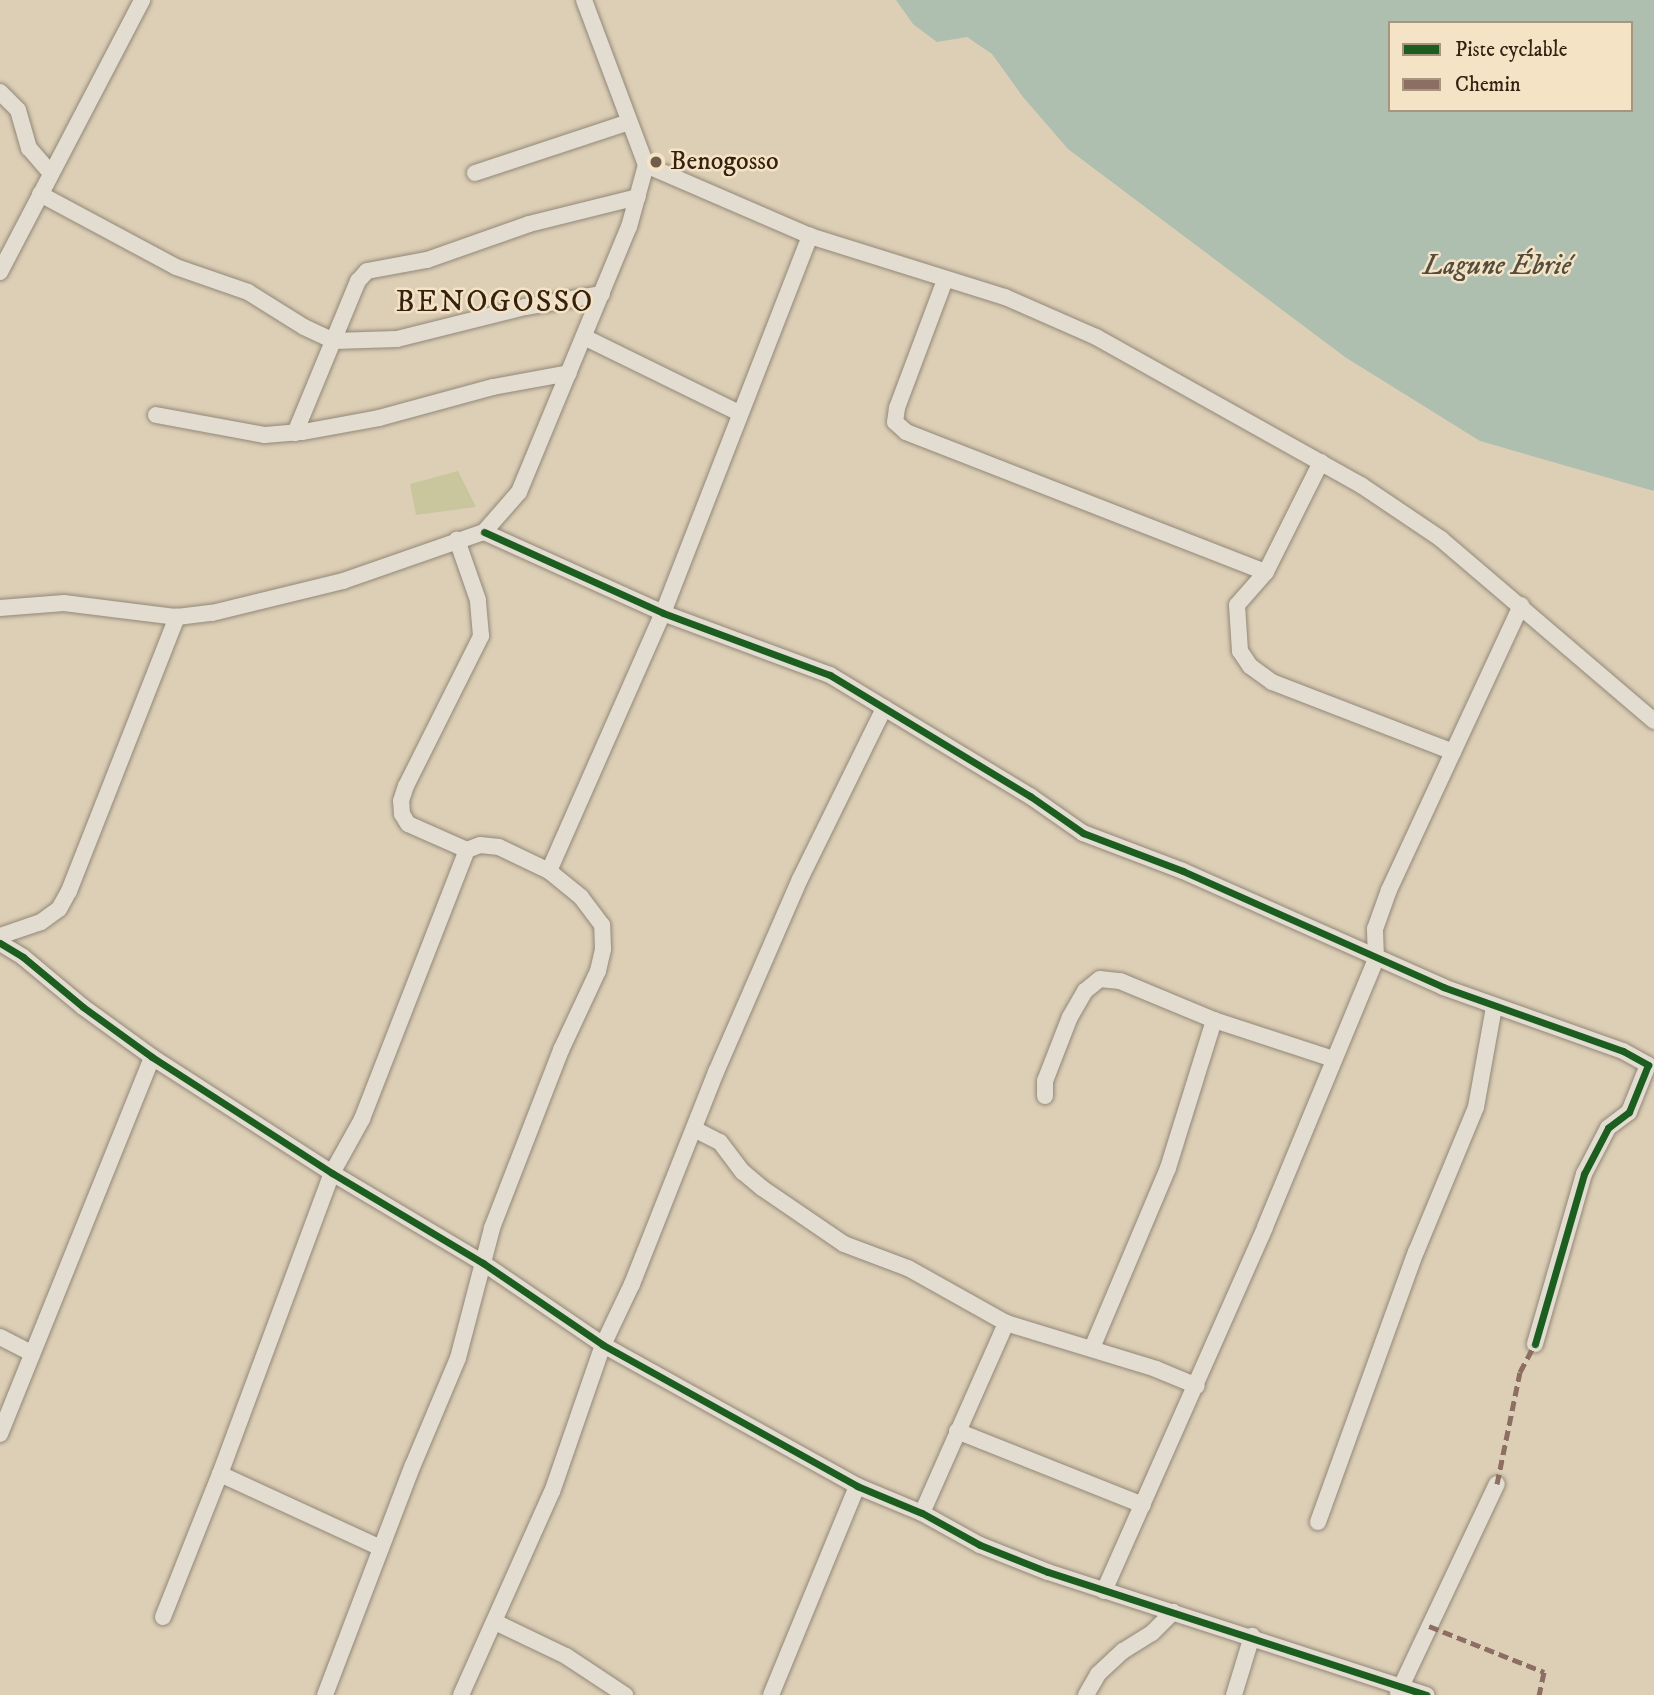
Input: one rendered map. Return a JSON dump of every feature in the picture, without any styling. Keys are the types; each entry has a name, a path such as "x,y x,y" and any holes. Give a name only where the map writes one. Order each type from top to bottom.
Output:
{"street":[{"path":"0,272 142,0"},
{"path":"0,608 64,603 177,617 212,613 296,594 484,532 519,492 629,227 646,165 584,0"},
{"path":"0,92 18,110 29,148 50,172"},
{"path":"475,173 629,122"},
{"path":"646,165 810,236 1005,297 1096,337 1321,461 1441,539 1654,721"},
{"path":"40,194 176,267 248,292 304,327 334,341 397,339 525,307 602,294"},
{"path":"295,433 358,281 367,271 427,260 529,224 638,197"},
{"path":"549,871 641,655 663,612 810,236"},
{"path":"945,280 897,408 895,422 906,432 1266,572"},
{"path":"584,337 739,413"},
{"path":"156,415 265,435 295,433 379,418 493,387 569,373"},
{"path":"1321,461 1266,572 1237,605 1241,652 1250,666 1272,682 1453,752"},
{"path":"484,532 663,612 830,675 1030,796 1083,833 1183,871 1311,926 1376,959 1494,1007 1623,1051 1648,1065 1629,1112 1608,1128 1584,1174 1535,1344"},
{"path":"325,1695 458,1358 492,1228 561,1050 598,971 603,949 602,925 581,897 549,871 499,847 480,845 467,850 408,824 402,814 401,801 481,636 478,600 457,540"},
{"path":"1104,1591 1197,1386 1376,959 1375,929 1389,890 1521,605"},
{"path":"0,936 41,922 59,909 69,891 177,617"},
{"path":"461,1695 552,1492 603,1345 632,1284 694,1129 800,879 884,708"},
{"path":"163,1617 220,1474 332,1173 362,1118 467,850"},
{"path":"0,943 23,957 83,1007 152,1057 332,1173 484,1263 603,1345 857,1486 922,1513 980,1545 1104,1591 1252,1636 1398,1690 1427,1695"},
{"path":"1045,1096 1045,1081 1070,1017 1085,991 1100,979 1120,981 1214,1020 1333,1059"},
{"path":"1318,1522 1416,1252 1476,1107 1494,1007"},
{"path":"1092,1348 1168,1168 1214,1020"},
{"path":"0,1434 152,1057"},
{"path":"694,1129 720,1142 743,1172 762,1188 845,1244 908,1268 1006,1323 1092,1348 1197,1386"},
{"path":"922,1513 1006,1323"},
{"path":"0,1336 32,1353"},
{"path":"957,1431 1143,1505"},
{"path":"220,1474 381,1548"},
{"path":"1398,1690 1497,1485"},
{"path":"771,1695 857,1486"},
{"path":"1086,1695 1098,1674 1123,1651 1152,1633 1174,1612"},
{"path":"495,1622 566,1657 625,1695"},
{"path":"1234,1695 1252,1636"}],"shaded area":[{"path":"458,471 476,507 416,515 410,484"}],"water":[{"name":"Lagune Ébrié","path":"896,0 1654,0 1654,491 1480,441 1345,357 1068,149 1023,97 992,54 967,37 937,42 913,24"}],"marked path":[{"path":"1497,1484 1520,1372 1535,1344"},
{"path":"1429,1626 1544,1672 1539,1695"}],"cycle path":[{"path":"484,532 663,613 830,675 1030,796 1083,833 1183,871 1443,987 1623,1051 1648,1065 1629,1112 1608,1128 1584,1174 1535,1344"},
{"path":"0,943 23,957 83,1007 152,1057 332,1173 483,1263 603,1345 857,1486 922,1513 980,1545 1048,1572 1427,1695"}],"place":[{"name":"Benogosso","path":"656,162"}],"district":[{"name":"BENOGOSSO","path":"495,303"}]}
